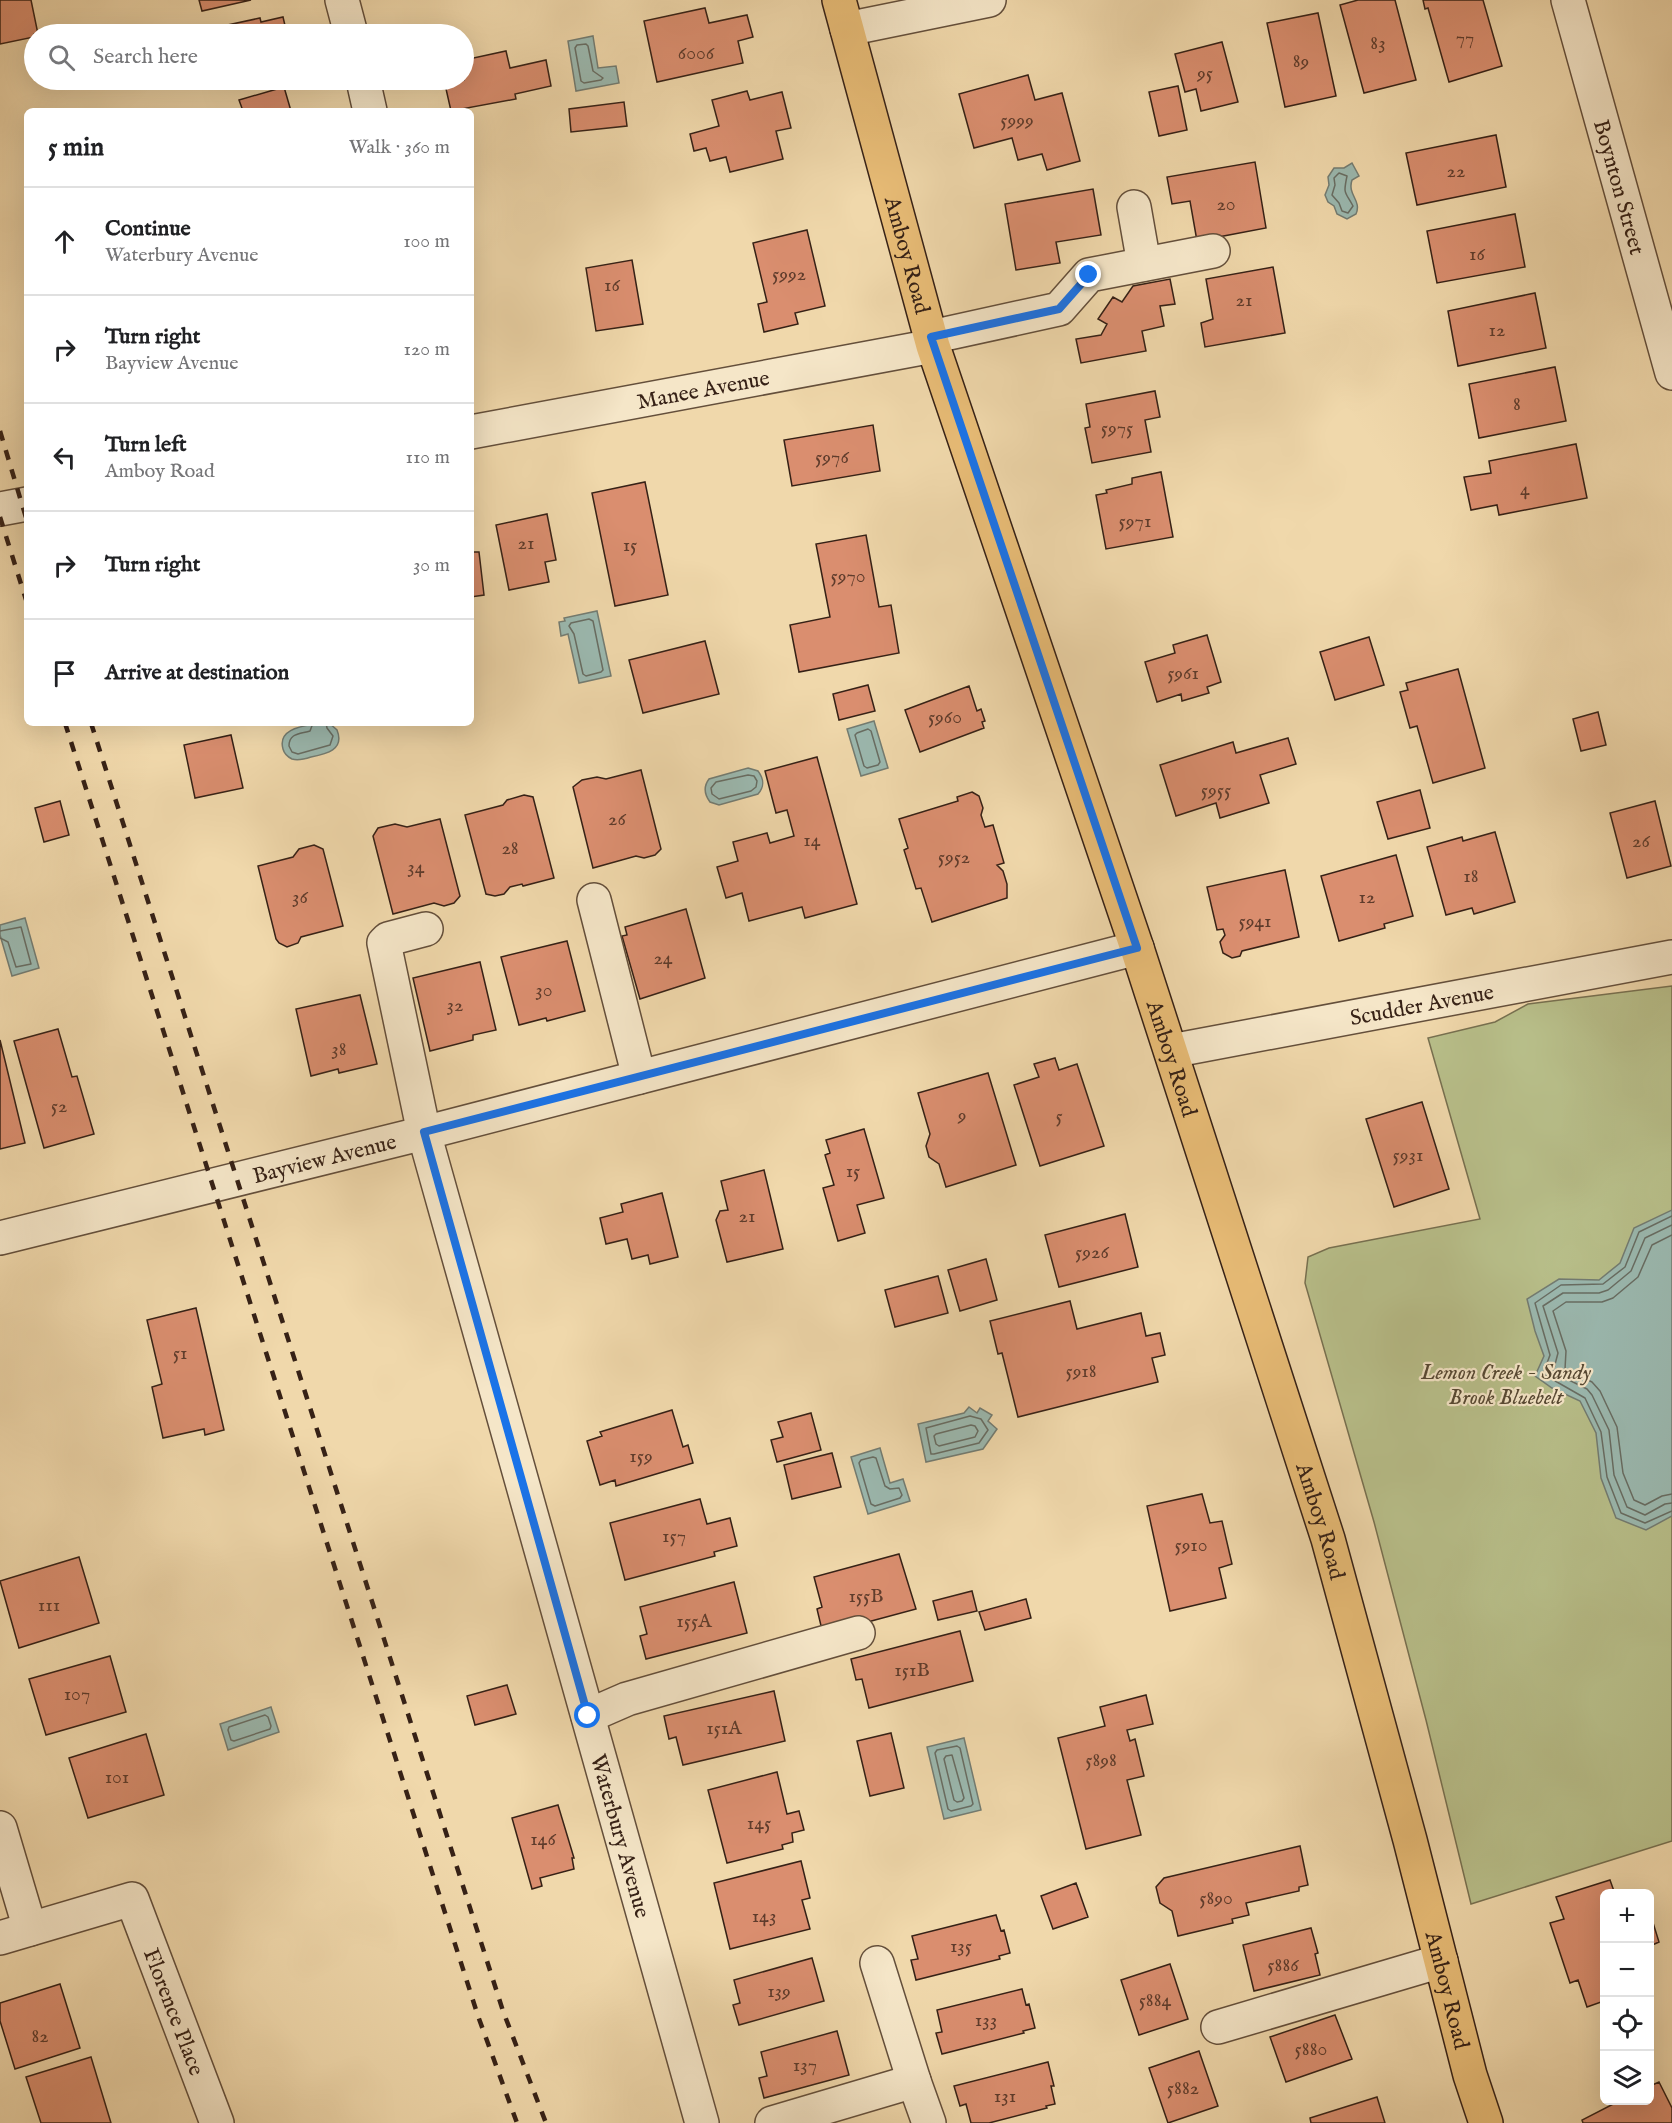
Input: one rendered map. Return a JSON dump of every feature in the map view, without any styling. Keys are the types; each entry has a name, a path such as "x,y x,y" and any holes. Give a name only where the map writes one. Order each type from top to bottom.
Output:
{"main road":[{"name":"Amboy Road","path":"843,15 932,342 1137,948 1328,1539 1410,1840 1470,2075 1486,2123"}],"street":[{"path":"342,0 348,24"},
{"path":"843,15 989,0"},
{"name":"Boynton Street","path":"1568,0 1672,373"},
{"path":"365,90 369,108"},
{"path":"1134,207 1144,264"},
{"name":"Manee Avenue","path":"474,431 932,342 1059,309 1089,275 1213,251"},
{"path":"0,509 24,505"},
{"path":"594,900 639,1077"},
{"name":"Waterbury Avenue","path":"426,929 388,939 384,943 424,1132 702,2123"},
{"name":"Bayview Avenue","path":"0,1238 424,1132 1137,948"},
{"name":"Scudder Avenue","path":"1171,1051 1672,957"},
{"path":"588,1716 627,1699 858,1633"},
{"path":"0,1828 15,1933"},
{"name":"Florence Place","path":"15,1933 132,1899 217,2123"},
{"path":"1218,2028 1441,1960"},
{"path":"877,1963 929,2123"},
{"path":"772,2123 914,2081"}],"green space":[{"name":"Lemon Creek - Sandy Brook Bluebelt","path":"1672,986 1672,1841 1471,1904 1374,1522 1305,1283 1308,1257 1329,1248 1480,1219 1428,1038 1495,1022 1528,1004"}],"water":[{"path":"593,36 598,68 616,66 619,83 576,91 568,41"},
{"path":"1352,163 1359,176 1352,180 1351,185 1357,209 1356,214 1347,219 1337,214 1325,195 1329,185 1328,177 1334,168 1344,168"},
{"path":"597,611 611,676 579,683 568,634 561,636 559,622 565,621 564,618"},
{"path":"874,721 888,768 861,776 847,729"},
{"path":"332,726 337,730 339,737 336,747 328,752 302,760 292,759 286,755 282,742 288,732 300,727"},
{"path":"748,768 758,771 762,777 763,785 758,794 719,805 710,802 705,790 709,779"},
{"path":"25,918 39,968 12,976 0,935 0,925"},
{"path":"1672,1210 1672,1516 1646,1530 1616,1518 1601,1478 1596,1433 1580,1401 1552,1388 1535,1376 1544,1356 1527,1299 1559,1279 1599,1280 1620,1263 1634,1228"},
{"path":"969,1407 977,1413 980,1408 992,1415 988,1421 997,1429 983,1449 926,1462 918,1424 964,1413"},
{"path":"880,1448 890,1483 903,1479 910,1501 868,1514 851,1457"},
{"path":"271,1707 279,1732 228,1750 220,1724"},
{"path":"964,1738 981,1810 944,1819 927,1747"}],"building":[{"path":"0,0 31,0 36,24 24,24 24,39 0,44"},
{"path":"199,0 251,0 202,11"},
{"path":"1358,0 1395,0 1416,80 1364,93 1340,5"},
{"path":"1423,0 1483,0 1502,66 1449,82 1428,8 1425,9"},
{"path":"705,8 709,23 747,15 753,37 738,41 743,63 657,82 644,21"},
{"path":"1318,13 1336,96 1285,107 1267,23"},
{"path":"283,17 285,24 232,24 260,18 261,22"},
{"path":"1222,42 1238,102 1201,111 1196,89 1185,92 1175,54"},
{"path":"506,51 510,68 546,60 551,86 515,94 516,99 467,108 450,108 446,90 474,90 474,58"},
{"path":"1028,75 1035,100 1062,93 1080,161 1047,170 1042,154 1018,160 1012,138 974,148 959,94"},
{"path":"1178,86 1187,130 1159,136 1149,92"},
{"path":"274,90 285,90 290,108 242,108 239,100"},
{"path":"747,91 750,100 782,92 791,128 776,131 783,159 730,172 726,157 710,161 706,148 694,151 690,134 719,126 712,100"},
{"path":"624,102 627,126 571,132 569,109"},
{"path":"1496,135 1506,187 1417,205 1406,153"},
{"path":"1255,162 1266,228 1197,241 1190,201 1172,204 1167,177"},
{"path":"1093,189 1101,235 1056,242 1060,263 1016,270 1005,204"},
{"path":"1515,214 1525,267 1437,283 1427,231"},
{"path":"807,230 825,306 795,313 798,324 764,332 758,304 767,302 753,243"},
{"path":"632,260 643,324 596,331 586,268"},
{"path":"1273,267 1285,333 1205,347 1201,323 1213,319 1206,279"},
{"path":"1170,279 1175,304 1160,306 1164,326 1142,331 1146,351 1081,363 1076,339 1101,335 1107,324 1098,319 1113,297 1122,302 1133,286"},
{"path":"1535,293 1546,348 1458,366 1448,311"},
{"path":"1555,367 1566,421 1479,438 1469,384"},
{"path":"1155,391 1160,417 1145,420 1151,452 1092,463 1085,428 1090,427 1086,404"},
{"path":"873,425 880,471 792,486 784,440"},
{"path":"1576,444 1587,498 1499,515 1497,505 1471,510 1464,477 1491,473 1489,461"},
{"path":"1161,472 1173,537 1106,549 1096,495 1107,493 1106,490 1132,484 1132,478"},
{"path":"645,482 668,595 615,606 592,493"},
{"path":"547,514 556,560 545,562 549,582 509,590 496,525"},
{"path":"866,535 879,607 891,605 899,653 799,672 790,625 830,617 816,544"},
{"path":"474,552 479,552 484,595 474,597"},
{"path":"1207,635 1221,682 1207,687 1209,693 1182,701 1181,694 1157,702 1145,662 1175,653 1173,645"},
{"path":"1369,637 1384,685 1335,700 1320,652"},
{"path":"705,641 719,694 643,713 629,660"},
{"path":"1458,669 1485,768 1433,783 1417,726 1410,728 1400,692 1408,690 1406,683"},
{"path":"868,685 875,711 839,720 833,694"},
{"path":"969,686 977,711 981,709 985,721 982,722 984,728 920,752 905,710"},
{"path":"1598,712 1606,745 1581,751 1573,719"},
{"path":"231,735 243,788 195,798 184,745"},
{"path":"1288,738 1296,764 1260,775 1269,803 1220,818 1216,803 1176,816 1160,765 1233,742 1236,753"},
{"path":"817,757 857,904 805,918 802,907 749,921 742,893 726,898 717,867 738,861 733,842 767,833 770,843 794,836 787,810 776,813 765,771"},
{"path":"641,770 661,849 655,855 644,858 636,856 593,868 573,787 582,780 597,777 606,779"},
{"path":"1420,790 1430,828 1388,839 1377,802"},
{"path":"972,792 979,796 985,827 993,825 1004,863 997,865 1003,871 1007,884 1007,898 932,922 921,888 916,889 904,850 908,848 899,819 958,801 957,797"},
{"path":"524,795 533,797 554,878 510,887 504,894 495,896 486,894 465,815 503,805 507,800"},
{"path":"60,801 69,835 44,842 35,808"},
{"path":"1655,801 1671,866 1627,878 1610,813"},
{"path":"440,819 460,896 454,903 444,906 434,903 393,914 373,836 378,828 395,824 407,827"},
{"path":"1495,832 1515,902 1474,914 1472,908 1446,915 1427,847 1462,837 1463,841"},
{"path":"314,845 323,849 343,926 301,937 298,943 287,947 276,939 258,866 293,857 299,849"},
{"path":"1396,855 1413,916 1384,924 1385,928 1339,941 1321,876"},
{"path":"1285,870 1299,937 1242,951 1240,956 1232,958 1223,953 1220,942 1225,935 1223,929 1217,930 1207,887"},
{"path":"686,909 705,978 640,999 622,936 627,935 625,927"},
{"path":"567,941 585,1011 547,1021 546,1018 519,1025 501,957"},
{"path":"480,962 496,1030 473,1035 473,1040 430,1051 413,978"},
{"path":"360,995 377,1064 339,1073 338,1069 311,1076 296,1009"},
{"path":"58,1029 72,1077 77,1076 94,1134 44,1148 14,1041"},
{"path":"0,1040 25,1143 0,1149"},
{"path":"1055,1058 1059,1070 1077,1064 1104,1146 1040,1166 1014,1085 1039,1077 1034,1064"},
{"path":"988,1073 1016,1165 946,1187 939,1164 929,1157 926,1146 930,1134 918,1093"},
{"path":"1422,1102 1449,1189 1394,1207 1366,1119"},
{"path":"864,1129 884,1198 857,1205 865,1233 838,1241 823,1188 834,1185 825,1155 830,1153 826,1140"},
{"path":"764,1170 783,1249 727,1262 716,1220 720,1211 728,1210 721,1181"},
{"path":"662,1193 678,1257 650,1264 648,1255 632,1259 627,1239 606,1244 600,1218 623,1212 621,1204"},
{"path":"1125,1214 1138,1267 1059,1287 1045,1235"},
{"path":"986,1259 997,1300 960,1311 948,1270"},
{"path":"938,1276 948,1313 895,1327 885,1290"},
{"path":"1070,1301 1077,1329 1141,1313 1146,1336 1160,1333 1165,1355 1152,1358 1158,1382 1018,1417 1002,1353 998,1354 990,1321"},
{"path":"196,1308 224,1430 205,1435 204,1429 163,1438 152,1387 162,1384 147,1320"},
{"path":"672,1410 683,1447 688,1445 693,1463 616,1486 615,1480 600,1485 587,1441 602,1436 600,1432"},
{"path":"811,1413 821,1450 777,1462 771,1440 783,1437 778,1422"},
{"path":"832,1453 841,1487 792,1499 784,1465"},
{"path":"1202,1494 1210,1523 1222,1521 1232,1564 1219,1568 1226,1598 1170,1611 1147,1506"},
{"path":"700,1499 707,1524 730,1518 737,1546 714,1552 715,1556 625,1580 610,1523"},
{"path":"899,1554 916,1609 823,1634 817,1609 822,1607 814,1577"},
{"path":"79,1557 99,1623 19,1648 0,1581"},
{"path":"734,1582 747,1633 646,1659 640,1636 647,1634 640,1607"},
{"path":"972,1591 977,1611 938,1620 933,1601"},
{"path":"1026,1599 1031,1618 985,1630 979,1612"},
{"path":"960,1631 973,1681 869,1708 862,1679 856,1680 851,1659"},
{"path":"110,1656 126,1712 46,1735 29,1679"},
{"path":"507,1685 516,1714 475,1725 467,1696"},
{"path":"774,1691 785,1741 683,1765 676,1737 669,1739 664,1716"},
{"path":"1146,1695 1153,1724 1127,1730 1130,1741 1135,1739 1144,1776 1127,1780 1141,1835 1086,1849 1058,1738 1105,1726 1100,1707"},
{"path":"891,1733 904,1788 870,1796 857,1741"},
{"path":"146,1734 164,1795 88,1818 69,1758"},
{"path":"777,1772 787,1814 799,1811 804,1830 792,1833 793,1842 782,1845 783,1849 727,1863 708,1790"},
{"path":"558,1805 574,1858 572,1858 574,1869 540,1878 542,1886 532,1889 512,1818"},
{"path":"1300,1846 1308,1885 1299,1887 1299,1891 1246,1903 1249,1915 1232,1919 1233,1923 1178,1936 1172,1911 1160,1903 1156,1887 1164,1878"},
{"path":"801,1861 810,1898 802,1900 810,1929 730,1949 714,1883"},
{"path":"1610,1880 1613,1889 1600,1889 1600,2002 1587,2007 1578,1980 1570,1983 1550,1923 1564,1919 1556,1897"},
{"path":"1076,1883 1088,1917 1053,1929 1041,1896"},
{"path":"996,1915 1001,1931 1004,1930 1010,1953 999,1956 1000,1959 916,1980 911,1960 918,1959 912,1936"},
{"path":"1654,1926 1659,1942 1654,1944"},
{"path":"1311,1928 1318,1953 1315,1954 1320,1975 1254,1991 1243,1945"},
{"path":"812,1958 824,2001 739,2025 733,2005 740,2003 734,1980"},
{"path":"1170,1964 1188,2019 1139,2035 1121,1980"},
{"path":"60,1984 80,2048 15,2069 0,2021 0,2003"},
{"path":"1022,1989 1026,2005 1029,2004 1035,2028 1023,2031 1024,2033 942,2054 936,2033 942,2032 937,2010"},
{"path":"1335,2015 1352,2059 1286,2082 1270,2037"},
{"path":"837,2031 849,2075 764,2098 759,2078 767,2076 761,2052"},
{"path":"1199,2051 1218,2106 1168,2123 1149,2068"},
{"path":"91,2057 111,2123 41,2123 26,2077"},
{"path":"1048,2062 1054,2086 1051,2086 1055,2104 1046,2106 1047,2108 989,2123 971,2123 966,2104 960,2106 954,2086"},
{"path":"1659,2082 1672,2108 1672,2123 1583,2123 1582,2120 1611,2105 1654,2105 1654,2084"},
{"path":"1377,2097 1385,2123 1311,2123 1310,2118"}],"railway":[{"path":"0,431 24,511"},
{"path":"0,517 24,593"},
{"path":"66,726 478,2016 517,2123"},
{"path":"92,726 503,2011 546,2123"}],"route":[{"path":"588,1716 424,1132 1137,948 931,337 1059,309 1089,275"}]}
